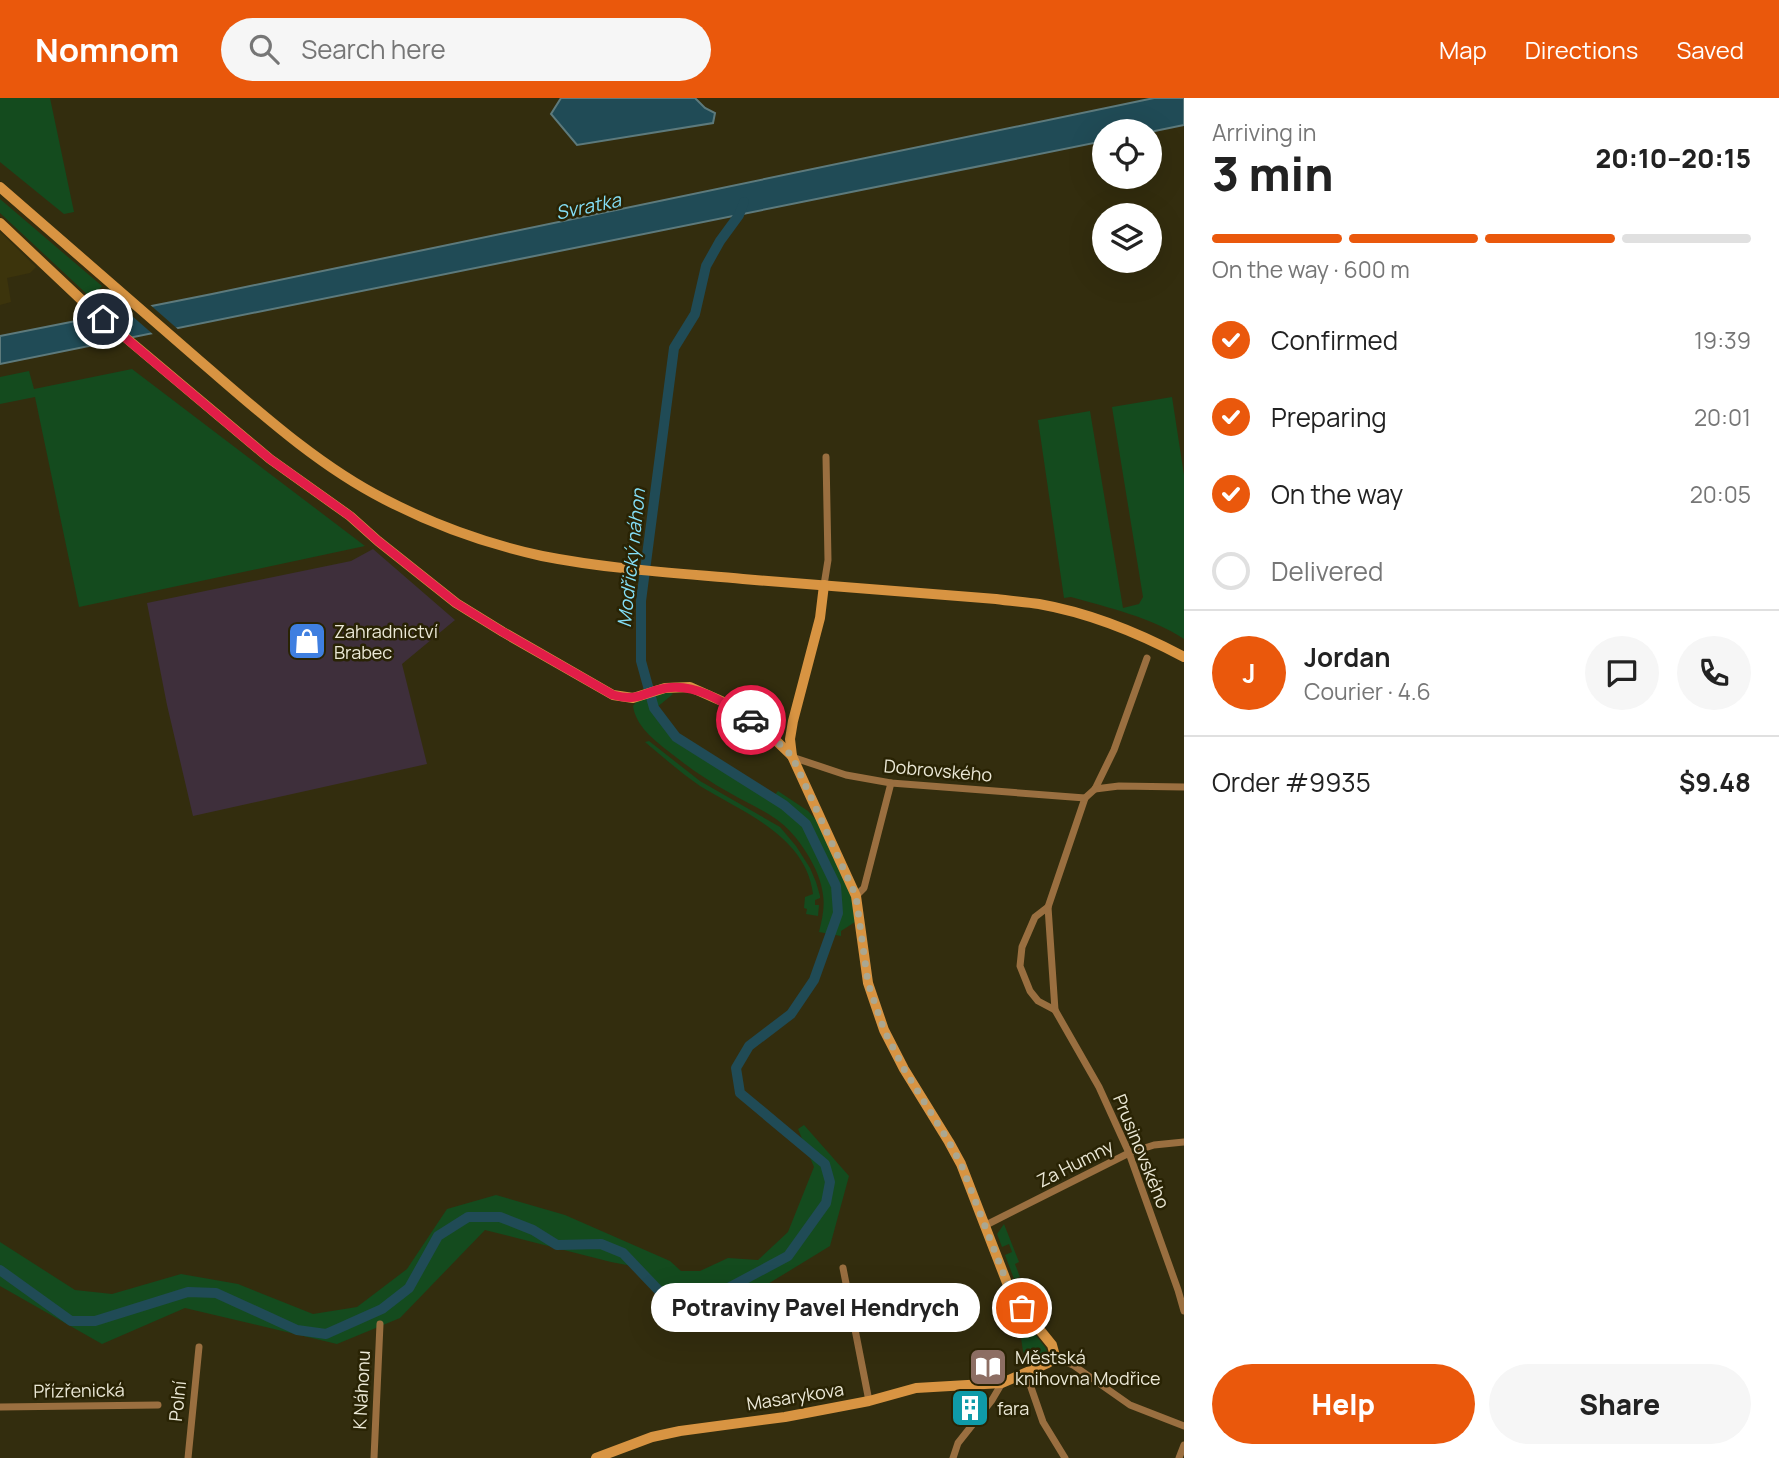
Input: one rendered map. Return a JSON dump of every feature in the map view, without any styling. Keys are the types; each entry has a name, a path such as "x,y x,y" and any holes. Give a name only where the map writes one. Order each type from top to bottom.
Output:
{"street":[{"path":"0,187 308,449 382,498 426,519 505,547 554,558 625,568 1041,605 1119,626 1184,657"},
{"path":"0,223 88,306 270,459 342,510 456,603 613,695 640,697 665,688 690,687 726,704 762,727 792,756"},
{"path":"826,457 828,560 820,618 790,738 792,756 856,896 868,983 884,1030 961,1164 1009,1288 1052,1345 1055,1356 1073,1365 1130,1405 1184,1426"},
{"name":"Prusinovského","path":"1147,658 1118,741 1095,789 1085,798 1048,907 1055,1010 1099,1087 1129,1153 1184,1311"},
{"name":"Dobrovského","path":"792,756 846,775 891,783 1085,798"},
{"path":"856,896 864,888 891,783"},
{"path":"1095,789 1119,786 1184,787"},
{"name":"Prusinovského","path":"1048,907 1035,917 1022,947 1020,966 1030,991 1038,1001 1055,1010"},
{"name":"Za Humny","path":"984,1226 1129,1153 1154,1145 1184,1142"},
{"path":"843,1268 869,1401"},
{"name":"K Náhonu","path":"374,1458 380,1324"},
{"name":"Polní","path":"188,1458 199,1347"},
{"name":"Masarykova","path":"596,1458 652,1437 680,1431 785,1417 869,1401 916,1388 1002,1383 1048,1363 1055,1356"},
{"path":"1026,1373 1043,1422 1065,1458"},
{"path":"953,1458 958,1443 1002,1383"},
{"name":"Přízřenická","path":"0,1407 158,1405"},
{"path":"1179,1458 1184,1445"}],"shaded area":[{"path":"0,232 36,267 30,273 7,278 11,302 0,305"},
{"path":"373,549 455,620 402,664 427,764 193,816 147,603 351,561"}],"green space":[{"path":"0,98 50,98 74,212 64,214 0,162"},
{"path":"0,199 102,286 91,298 0,213"},
{"path":"132,369 365,546 79,607 35,397 0,404 0,377 29,371 34,389"},
{"path":"1172,397 1184,475 1184,639 1129,614 1071,597 1064,598 1038,420 1090,411 1123,608 1139,604 1143,597 1112,407"},
{"path":"665,690 673,694 656,708 677,736 774,796 778,791 808,811 818,822 851,897 855,922 841,931 841,936 819,932 824,904 821,885 807,853 792,833 771,815 691,768 641,726 633,706 637,701"},
{"path":"649,741 700,781 780,827 796,846 816,882 820,896 815,900 815,905 819,905 818,916 806,914 805,897 813,894 808,874 799,856 786,841 753,817 693,781 645,742"},
{"path":"804,1125 849,1176 830,1246 722,1312 678,1318 632,1266 485,1230 400,1318 337,1344 185,1308 102,1344 0,1286 0,1242 75,1290 112,1294 181,1274 238,1284 313,1314 357,1307 407,1269 447,1209 496,1195 565,1215 670,1261 681,1271 700,1271 728,1258 758,1260 788,1232 814,1167 798,1129"},
{"path":"1004,1224 1019,1262 1015,1264 1020,1277 1014,1279 1005,1255 1012,1252 1009,1244 1002,1247 997,1234"},
{"path":"1034,1333 1048,1353 1041,1359 1028,1363 1021,1338"}],"water":[{"path":"561,98 695,98 715,113 713,123 577,145 551,114"},
{"path":"1154,98 1184,98 1184,125 1162,130 1162,119 1092,119 1092,143 0,364 0,336"}],"pier":[{"path":"148,303 180,331 155,336 123,308"}],"waterway":[{"name":"Modřický náhon","path":"0,1270 71,1321 95,1321 188,1292 216,1293 297,1330 326,1334 382,1309 409,1288 438,1236 468,1217 500,1217 533,1230 557,1245 601,1244 623,1253 663,1295 690,1300 721,1292 788,1256 826,1203 830,1182 825,1164 740,1093 736,1068 749,1046 791,1014 814,980 838,913 836,886 806,824 784,805 676,737 654,708 641,661 641,601 674,348 695,314 706,266 739,215 744,202"}],"way so far":[{"path":"751,720 792,756 856,896 868,983 884,1030 961,1164 1009,1288 1022,1308"}],"place":[{"name":"Zahradnictví Brabec","path":"307,641"},
{"name":"Potraviny Pavel Hendrych","path":"1022,1308"},
{"name":"Městská knihovna Modřice","path":"988,1367"},
{"name":"fara","path":"970,1408"}],"route":[{"path":"103,319 270,459 332,502 456,603 613,695 633,698 665,688 690,687 726,704 751,720"}],"water label":[{"name":"Svratka","path":"588,206"}]}
